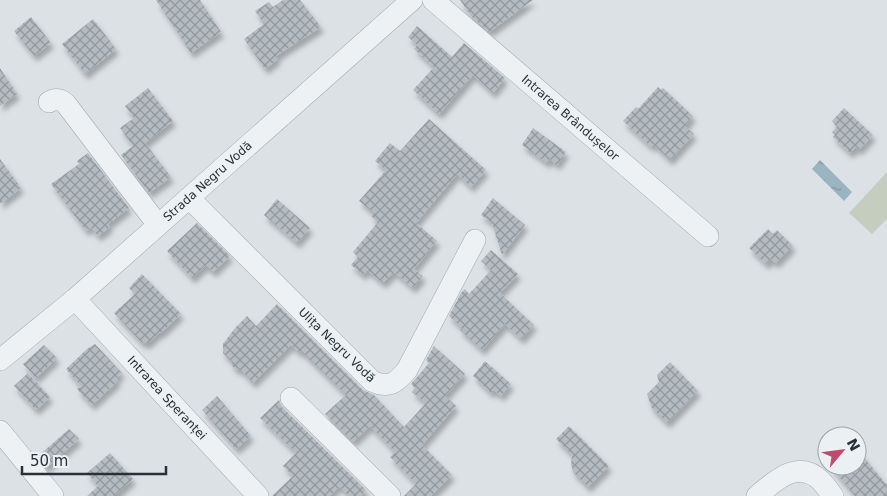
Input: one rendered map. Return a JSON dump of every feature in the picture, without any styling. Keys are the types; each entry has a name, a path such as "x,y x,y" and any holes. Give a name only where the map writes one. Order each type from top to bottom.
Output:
{"street":[{"name":"Strada Negru Vodă","path":"0,360 75,299 412,0"},
{"name":"Intrarea Brândușelor","path":"433,0 708,236"},
{"path":"49,102 58,99 66,104 158,225"},
{"name":"Ulița Negru Vodă","path":"189,198 372,381 382,386 392,384 401,378 407,370 475,240"},
{"name":"Intrarea Speranței","path":"75,299 258,496"},
{"path":"291,398 390,496"},
{"path":"0,431 53,496"},
{"path":"756,496 779,478 802,470 811,473 820,480 833,496"}],"green space":[{"path":"887,172 887,219 872,234 849,213"}],"water":[{"path":"820,160 852,192 844,201 812,169"}],"building":[{"path":"156,0 200,0 221,32 191,53"},
{"path":"283,0 300,0 321,27 276,56 278,59 265,69 244,39 264,24 255,11 269,2 273,7"},
{"path":"460,0 533,0 489,32 473,18"},
{"path":"31,17 51,43 34,56 14,31"},
{"path":"93,19 116,49 85,74 62,44"},
{"path":"417,26 452,57 464,43 505,78 493,93 473,75 439,114 413,90 434,67 414,49 417,45 408,37"},
{"path":"0,68 17,94 0,106"},
{"path":"658,87 661,90 663,88 693,116 685,126 694,134 670,160 653,144 651,147 623,121 636,107 638,109"},
{"path":"148,88 173,121 145,143 171,177 149,193 121,155 133,146 120,128 134,118 125,106"},
{"path":"844,108 873,135 859,150 856,147 850,153 833,137 835,135 832,132 837,127 832,121"},
{"path":"429,119 486,170 471,187 457,174 416,223 437,241 414,269 423,276 413,288 394,272 383,283 367,270 363,275 351,265 358,257 353,252 378,222 371,216 374,213 359,201 386,170 375,161 390,143 400,151"},
{"path":"533,128 566,152 557,165 550,159 547,163 522,145"},
{"path":"88,153 129,208 108,224 110,227 98,236 91,227 86,231 51,184 79,164 77,161"},
{"path":"0,159 21,188 0,204"},
{"path":"493,198 525,225 502,255 492,223 481,215"},
{"path":"277,199 310,228 297,243 264,215"},
{"path":"197,223 230,256 213,272 206,265 192,278 167,251"},
{"path":"768,229 773,234 777,230 793,246 776,263 771,259 766,264 749,248"},
{"path":"491,250 518,274 500,293 534,325 521,339 505,324 482,350 460,330 462,328 449,316 461,293 465,289 469,294 491,270 481,261"},
{"path":"142,274 181,314 147,344 142,343 114,313 135,294 129,288"},
{"path":"277,304 363,390 374,395 404,427 426,403 412,392 415,388 411,384 429,363 426,360 434,346 465,374 445,396 456,406 422,445 452,475 431,496 404,496 416,484 390,457 395,452 370,426 353,442 325,414 346,395 301,351 299,352 291,345 253,383 241,370 232,366 232,362 223,353 223,344 247,316 256,326"},
{"path":"95,344 122,373 116,378 118,381 92,405 77,389 81,386 66,369"},
{"path":"44,345 57,358 36,378 23,364"},
{"path":"485,361 511,384 501,396 494,390 491,393 473,376"},
{"path":"670,362 698,391 667,423 652,408 647,394 659,382 657,375"},
{"path":"28,373 50,397 36,410 14,386"},
{"path":"217,396 251,436 236,449 202,410"},
{"path":"279,400 282,407 366,490 361,496 349,496 339,486 330,496 272,496 293,476 283,466 296,453 260,418"},
{"path":"569,426 609,466 588,487 573,472 571,464 572,455 556,439"},
{"path":"69,429 79,439 46,468 37,457"},
{"path":"110,453 133,479 114,496 87,496 98,486 87,473"},
{"path":"867,461 887,485 887,496 855,496 838,476 867,476"}]}
